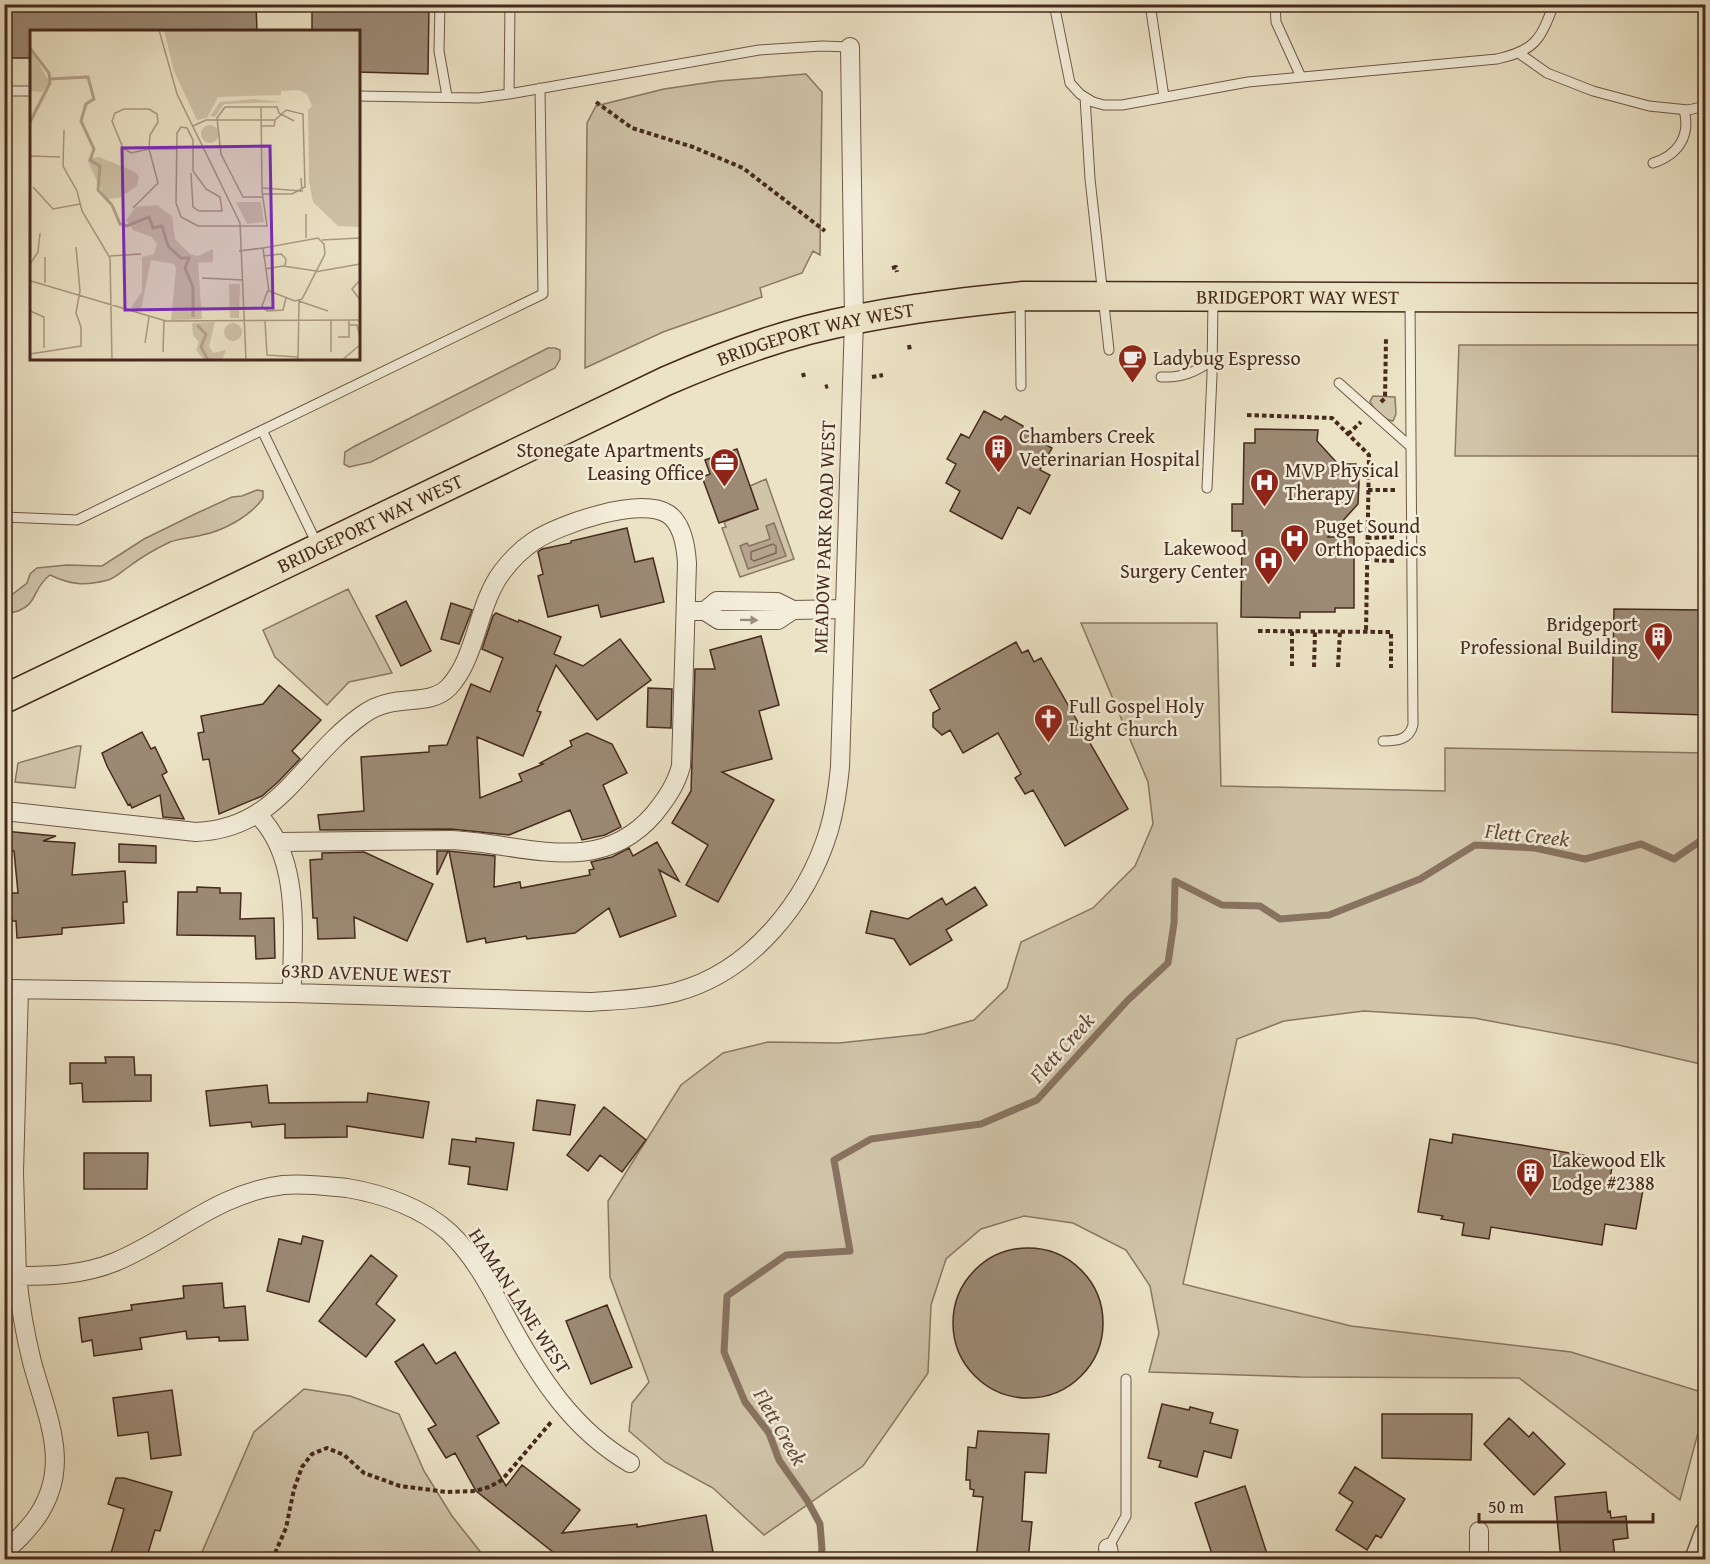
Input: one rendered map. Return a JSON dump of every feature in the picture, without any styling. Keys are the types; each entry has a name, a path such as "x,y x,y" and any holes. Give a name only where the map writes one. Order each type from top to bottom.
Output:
{"main road":[{"name":"BRIDGEPORT WAY WEST","path":"4,699 666,381 746,350 807,331 939,305 1020,296 1706,298"}],"street":[{"name":"MEADOW PARK ROAD WEST","path":"708,980 741,959 770,933 793,905 821,854 835,805 843,707 854,320 850,47"},
{"path":"4,811 196,832 228,828 258,815 359,717 380,706 433,697 449,687 465,660 495,582 510,561 534,541 562,526 628,509 652,509 667,513 677,524 686,552 682,747 679,773 674,787 638,830 618,843 598,849 558,854 475,841 279,842"},
{"path":"686,611 705,611 717,601 777,602 793,610 844,609"},
{"path":"258,815 279,842 290,891 292,993"},
{"name":"63RD AVENUE WEST","path":"12,989 292,993 590,1002 636,999 676,992 708,980"},
{"path":"4,1551 20,1538 41,1511 55,1471 54,1440 11,1276 14,1173 12,989"},
{"name":"HAMAN LANE WEST","path":"11,1276 60,1275 87,1271 114,1262 135,1253 204,1212 264,1189 304,1184 367,1192 417,1211 450,1233 480,1273 538,1373 564,1407 591,1436 630,1463"},
{"path":"1479,1531 1479,1560"},
{"path":"1696,1560 1706,1533"}],"lane":[{"path":"440,4 439,51 447,96"},
{"path":"509,94 510,4"},
{"path":"1054,4 1070,83 1085,97 1104,105 1122,105 1248,82 1497,59 1520,54 1537,41 1554,4"},
{"path":"1150,4 1164,97"},
{"path":"1275,4 1276,22 1301,77"},
{"path":"360,96 478,98 759,50 822,46 850,47"},
{"path":"1520,54 1547,73 1593,91 1648,106 1684,110 1706,106"},
{"path":"4,517 77,520 543,294 540,88"},
{"path":"4,91 30,91"},
{"path":"1085,97 1090,179 1109,350"},
{"path":"1653,163 1667,158 1676,150 1687,123 1684,110"},
{"path":"1020,296 1021,386"},
{"path":"1207,488 1213,360 1213,296"},
{"path":"1383,741 1406,738 1413,725 1410,297"},
{"path":"1161,377 1177,378 1199,370 1213,360"},
{"path":"1339,383 1411,447"},
{"path":"262,430 319,548"},
{"path":"1109,1554 1126,1516 1126,1379"}],"path":[{"path":"596,102 632,128 693,147 743,168 825,231"},
{"path":"892,268 896,267 897,272"},
{"path":"1348,434 1385,398 1386,338"},
{"path":"909,345 910,351"},
{"path":"871,378 883,375"},
{"path":"1247,415 1332,418 1369,455 1366,632"},
{"path":"1368,490 1412,490"},
{"path":"1367,538 1412,537"},
{"path":"1367,561 1413,561"},
{"path":"1258,631 1391,632 1391,668"},
{"path":"1292,631 1292,666"},
{"path":"1314,667 1315,631"},
{"path":"1338,668 1340,631"},
{"path":"272,1560 286,1528 294,1489 302,1467 312,1454 327,1448 344,1455 364,1473 400,1486 447,1492 474,1491 502,1480 564,1407"}],"shaded area":[{"path":"806,74 822,92 820,255 813,251 802,273 760,288 762,297 663,332 585,368 587,123 596,106 664,89 719,81"},
{"path":"1459,345 1705,345 1705,456 1455,456"},
{"path":"548,348 560,350 560,359 555,368 371,462 349,467 344,464 345,452 355,446"},
{"path":"1373,396 1395,397 1396,414 1393,421 1383,416 1374,407 1370,401"},
{"path":"766,479 794,559 740,577 722,528 726,527 724,522 758,509 750,486"},
{"path":"257,490 263,491 263,498 258,505 244,517 227,526 210,533 170,542 108,580 78,584 50,575 26,607 10,613 5,610 5,600 27,583 30,574 37,568 67,565 102,566 144,539 232,497"},
{"path":"348,589 392,673 349,682 327,705 275,657 263,630"},
{"path":"1081,623 1217,623 1221,786 1445,791 1445,748 1705,753 1705,1065 1614,1044 1474,1018 1364,1011 1284,1021 1237,1039 1183,1284 1351,1326 1571,1352 1705,1393 1705,1407 1680,1500 1519,1378 1300,1377 1149,1372 1159,1333 1150,1286 1126,1250 1073,1223 1024,1216 981,1229 946,1259 931,1305 928,1373 863,1466 764,1535 713,1488 665,1462 629,1431 632,1403 649,1382 610,1277 608,1201 681,1085 723,1053 768,1042 839,1043 924,1034 974,1020 1007,988 1021,942 1093,908 1135,866 1153,824 1148,782"},
{"path":"81,746 75,788 15,782 18,763"},
{"path":"304,1389 350,1396 399,1414 424,1471 452,1516 486,1559 199,1559 254,1432"}],"water":[{"path":"774,523 786,556 748,569 740,546 747,543 749,546 770,539 766,526"}],"building":[{"path":"4,4 256,4 257,30 30,30 30,58 4,58"},
{"path":"312,4 429,4 428,74 360,72 360,30 312,30"},
{"name":"Chambers Creek Veterinarian Hospital","path":"984,411 1001,420 1005,416 1023,426 1022,431 1052,448 1040,470 1050,475 1030,514 1018,507 1002,539 950,511 960,491 946,483 956,464 947,459 961,434 969,438"},
{"path":"1255,429 1318,430 1317,441 1338,464 1356,464 1359,482 1358,504 1328,537 1354,537 1354,608 1335,608 1335,612 1300,612 1300,618 1241,617 1242,531 1232,531 1232,504 1243,504 1244,443 1255,443"},
{"name":"Stonegate Apartments Leasing Office","path":"737,449 758,509 719,523 702,477 710,474 705,460"},
{"path":"627,528 635,562 653,558 664,602 601,617 598,605 548,617 538,576 543,574 538,552 542,549 571,543 571,541"},
{"path":"406,601 431,651 401,666 376,616"},
{"path":"451,603 472,610 459,644 441,639"},
{"name":"Bridgeport Professional Building","path":"1614,609 1706,610 1706,715 1612,712"},
{"path":"496,613 561,637 554,654 583,666 620,639 651,680 597,720 556,665 537,711 541,712 523,756 477,737 480,798 522,781 519,774 543,764 540,763 572,746 570,741 587,733 612,744 627,773 603,785 621,827 605,835 582,840 570,810 509,835 451,829 320,830 318,815 364,811 361,757 429,752 429,746 447,745 471,684 490,692 503,658 482,649"},
{"path":"761,636 779,705 759,711 772,759 722,772 774,800 718,902 686,885 708,845 672,823 691,791 695,669 715,669 710,650"},
{"name":"Full Gospel Holy Light Church","path":"1016,642 1022,653 1028,650 1034,662 1041,658 1128,809 1065,846 1033,790 1025,794 1015,778 1021,774 998,733 963,753 950,730 942,735 933,727 933,713 940,709 930,690"},
{"path":"279,685 321,720 292,751 300,759 278,782 262,796 219,814 209,759 203,760 198,733 204,732 201,716 263,704"},
{"path":"648,688 672,689 671,728 647,727"},
{"path":"142,732 151,749 155,747 167,772 162,775 184,819 163,817 160,795 132,808 130,804 128,805 107,766 102,753"},
{"path":"4,831 56,836 43,841 75,843 72,875 125,871 127,902 123,902 124,923 62,928 62,934 17,938 16,921 12,921 9,893 18,893 14,851 4,850"},
{"path":"657,842 679,881 659,870 676,916 620,937 609,908 575,933 527,939 526,936 486,943 485,938 467,942 449,851 495,856 494,887 520,882 521,888 590,875 589,870 594,869 591,862 612,857 629,848 633,856"},
{"path":"119,844 156,846 156,863 119,862"},
{"path":"437,851 448,851 437,875"},
{"path":"364,852 433,884 407,941 354,917 355,938 318,939 317,918 313,918 310,860 322,859 322,853"},
{"path":"197,887 220,888 220,893 241,893 240,919 274,918 275,958 256,959 255,936 177,935 178,892 197,892"},
{"path":"975,887 987,905 946,930 952,940 910,965 894,939 866,933 871,911 908,919 942,898 946,905"},
{"path":"105,1057 134,1057 135,1075 151,1075 151,1101 83,1102 82,1083 70,1084 70,1063 106,1063"},
{"path":"267,1085 269,1103 367,1102 368,1093 429,1102 423,1138 347,1126 347,1137 285,1138 285,1124 252,1127 251,1122 210,1126 206,1091"},
{"path":"537,1100 575,1105 570,1135 533,1130"},
{"path":"604,1107 646,1140 622,1172 600,1155 588,1171 567,1155"},
{"name":"Lakewood Elk Lodge #2388","path":"1453,1134 1613,1160 1610,1179 1644,1184 1636,1229 1605,1224 1602,1245 1491,1227 1489,1239 1462,1235 1464,1223 1441,1219 1443,1216 1418,1212 1430,1139 1452,1143"},
{"path":"476,1138 514,1143 507,1190 468,1184 470,1167 449,1164 452,1139 476,1142"},
{"path":"84,1153 148,1153 147,1189 84,1189"},
{"path":"303,1236 323,1241 309,1302 267,1291 279,1239 301,1244"},
{"path":"1028,1248 1057,1254 1081,1270 1097,1294 1103,1323 1097,1352 1081,1376 1057,1392 1028,1398 999,1392 975,1376 959,1352 953,1323 959,1294 975,1270 999,1254"},
{"path":"371,1255 397,1276 376,1304 395,1320 366,1357 319,1321"},
{"path":"222,1283 224,1308 245,1306 248,1340 219,1341 219,1337 187,1339 186,1331 140,1338 142,1349 94,1356 92,1340 82,1342 79,1318 132,1310 131,1305 184,1298 183,1286"},
{"path":"607,1305 632,1367 591,1384 566,1321"},
{"path":"423,1344 436,1364 455,1352 499,1423 477,1436 506,1486 522,1465 580,1510 562,1533 637,1524 637,1527 706,1515 713,1552 672,1560 659,1560 657,1552 604,1560 563,1560 476,1491 455,1453 446,1458 428,1429 436,1425 395,1362"},
{"path":"172,1390 181,1455 151,1459 148,1432 118,1436 113,1398"},
{"path":"1162,1404 1189,1410 1190,1407 1213,1413 1210,1423 1238,1430 1231,1458 1204,1451 1197,1477 1159,1467 1161,1461 1148,1458"},
{"path":"1382,1414 1472,1414 1471,1460 1382,1458"},
{"path":"1509,1418 1529,1437 1533,1432 1565,1464 1534,1495 1484,1444"},
{"path":"978,1431 1049,1434 1046,1473 1025,1472 1022,1521 1032,1522 1028,1560 976,1560 983,1497 973,1496 974,1490 970,1489 970,1480 966,1480 968,1447 976,1448"},
{"path":"1355,1467 1405,1499 1381,1538 1376,1535 1367,1550 1336,1530 1353,1502 1339,1493"},
{"path":"116,1478 124,1478 172,1492 160,1531 155,1530 146,1560 109,1560 124,1509 108,1504"},
{"path":"1245,1486 1269,1560 1214,1560 1195,1503"},
{"path":"1606,1492 1608,1512 1610,1511 1611,1518 1626,1516 1628,1538 1613,1540 1615,1558 1561,1560 1555,1497"}],"waterway":[{"name":"Flett Creek","path":"820,1560 822,1549 820,1524 807,1500 779,1460 769,1433 745,1402 724,1352 727,1296 786,1255 850,1251 834,1160 871,1139 981,1124 1037,1100 1127,1001 1168,963 1174,923 1175,881 1222,905 1260,906 1280,919 1329,915 1420,879 1475,845 1535,848 1585,859 1641,844 1674,859 1706,837"}],"place":[{"name":"Ladybug Espresso","path":"1132,384"},
{"name":"Chambers Creek Veterinarian Hospital","path":"998,474"},
{"name":"Stonegate Apartments Leasing Office","path":"725,488"},
{"name":"MVP Physical Therapy","path":"1264,508"},
{"name":"Puget Sound Orthopaedics","path":"1294,564"},
{"name":"Lakewood Surgery Center","path":"1268,586"},
{"name":"Bridgeport Professional Building","path":"1659,662"},
{"name":"Full Gospel Holy Light Church","path":"1048,744"},
{"name":"Lakewood Elk Lodge #2388","path":"1531,1198"}]}
